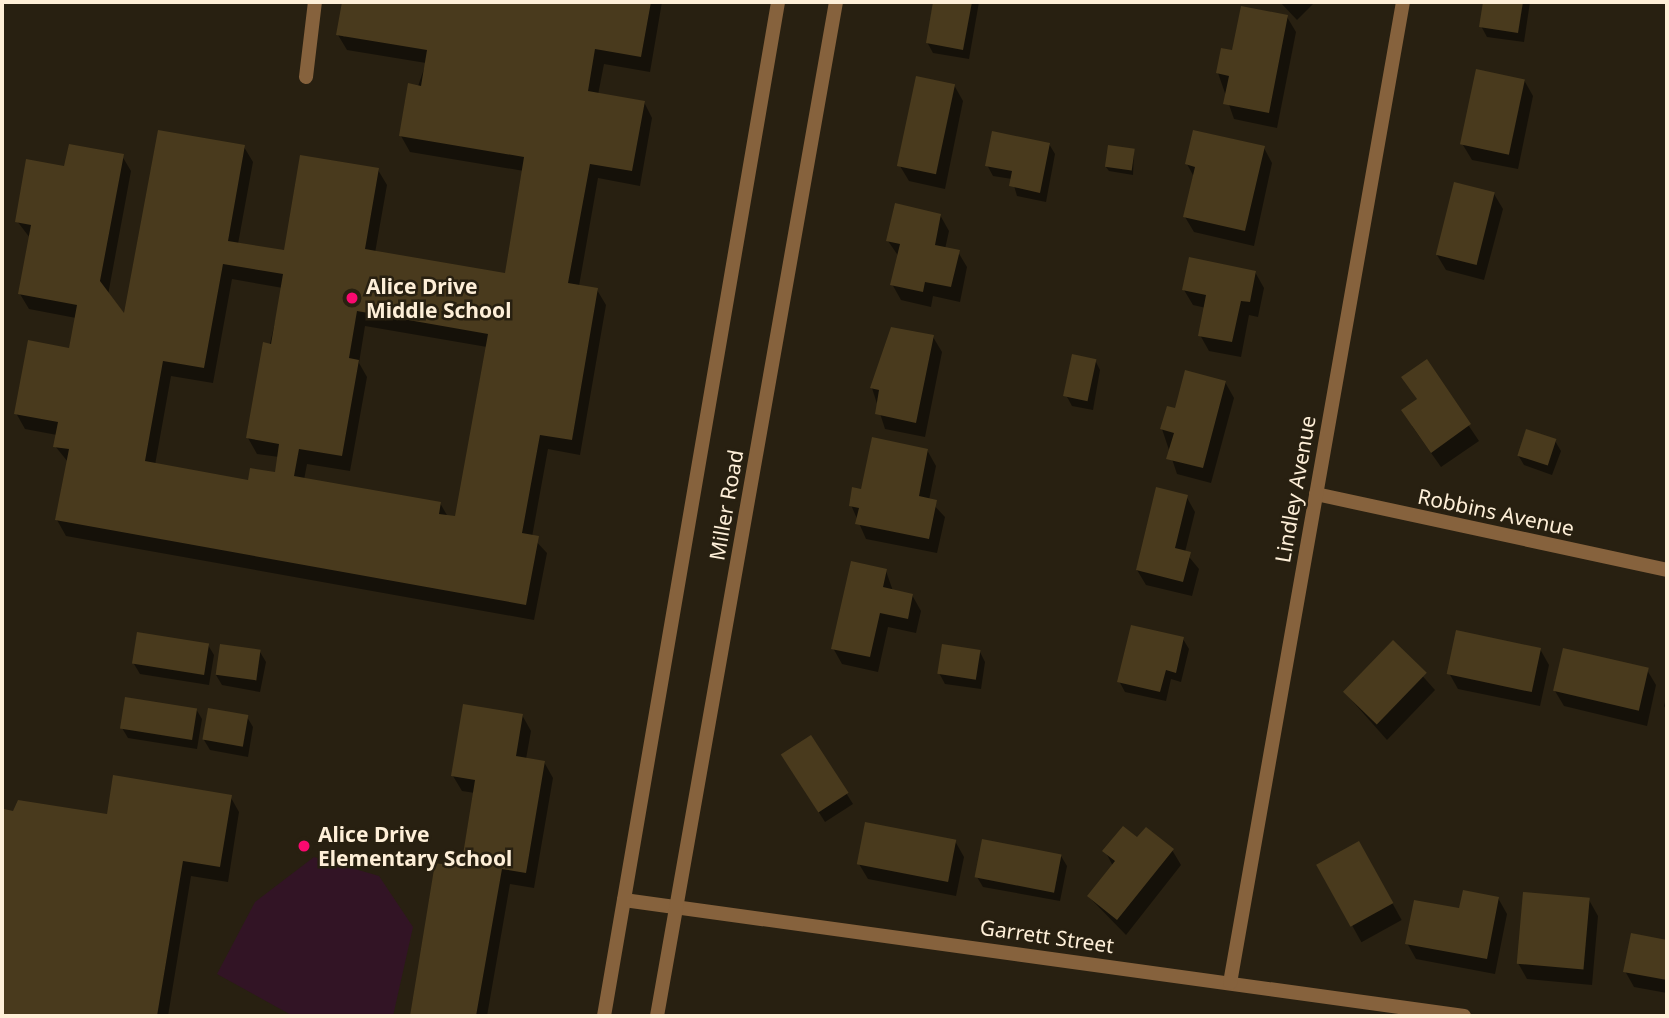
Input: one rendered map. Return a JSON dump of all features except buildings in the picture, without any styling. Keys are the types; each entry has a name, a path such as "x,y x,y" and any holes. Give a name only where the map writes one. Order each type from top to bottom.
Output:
{"street":[{"path":"306,77 315,2"},
{"name":"Miller Road","path":"604,1016 778,2"},
{"name":"Miller Road","path":"657,1016 836,2"},
{"name":"Lindley Avenue","path":"1230,983 1403,2"},
{"name":"Robbins Avenue","path":"1316,494 1667,570"},
{"name":"Garrett Street","path":"624,900 677,905 1464,1016"}],"shaded area":[{"path":"314,857 379,876 413,927 393,1016 293,1016 217,974 255,902"}],"place":[{"name":"Alice Drive Middle School","path":"352,298"},
{"name":"Alice Drive Elementary School","path":"304,846"}]}
